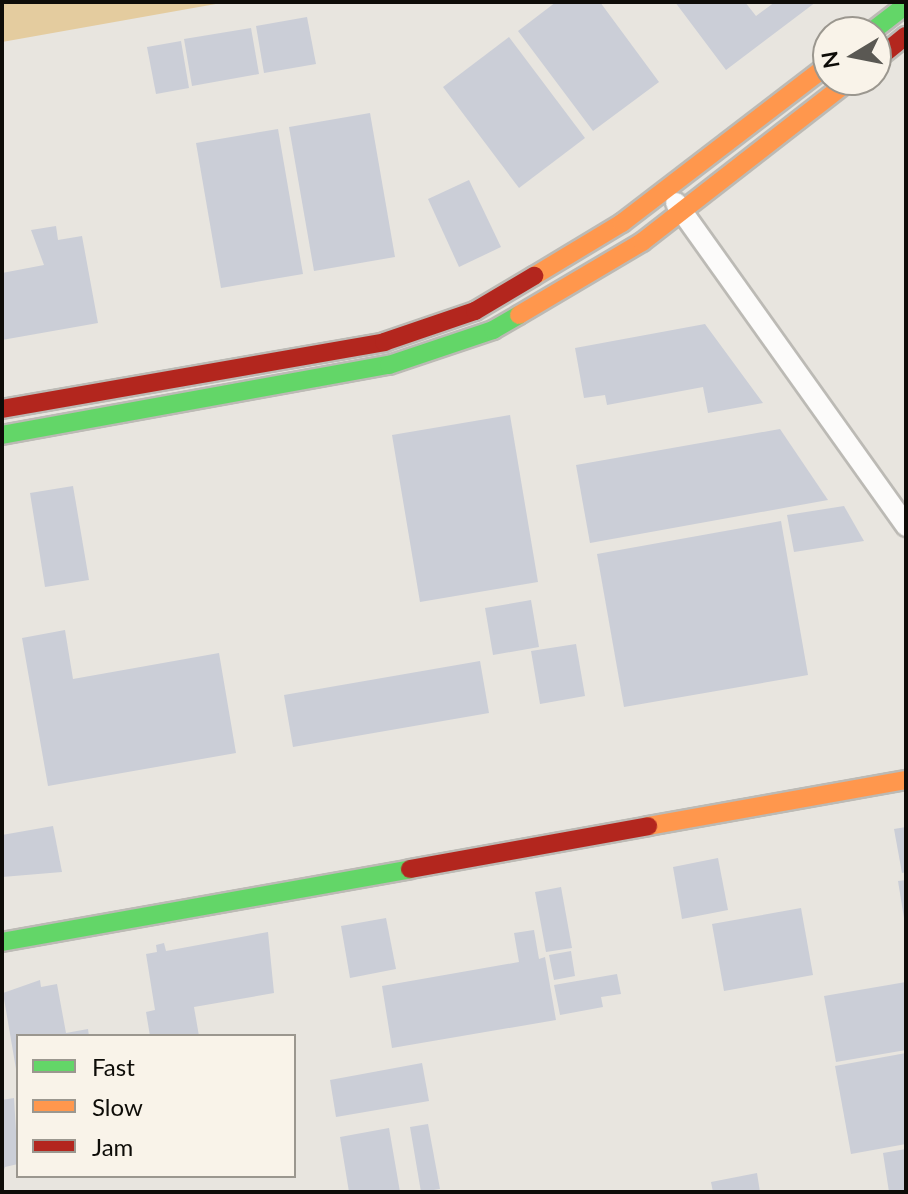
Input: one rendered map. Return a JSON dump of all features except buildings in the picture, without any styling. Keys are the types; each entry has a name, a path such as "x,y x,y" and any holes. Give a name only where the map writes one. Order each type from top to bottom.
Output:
{"street":[{"path":"2,409 384,342 475,311 554,267 667,189 812,77"},
{"path":"2,435 389,365 493,330 570,290 682,212 830,96"},
{"path":"667,189 906,526"},
{"path":"2,942 906,780"}],"shaded area":[{"path":"2,2 227,2 2,42"}],"traffic: fast":[{"path":"892,16 906,5"},
{"path":"2,435 389,365 493,330 519,315"},
{"path":"2,942 410,869"}],"traffic: slow":[{"path":"534,276 622,223 812,77"},
{"path":"519,315 642,242 829,96"},
{"path":"648,826 906,780"}],"traffic: jam":[{"path":"892,47 906,36"},
{"path":"2,409 384,342 475,311 534,276"},
{"path":"410,869 648,826"}]}
